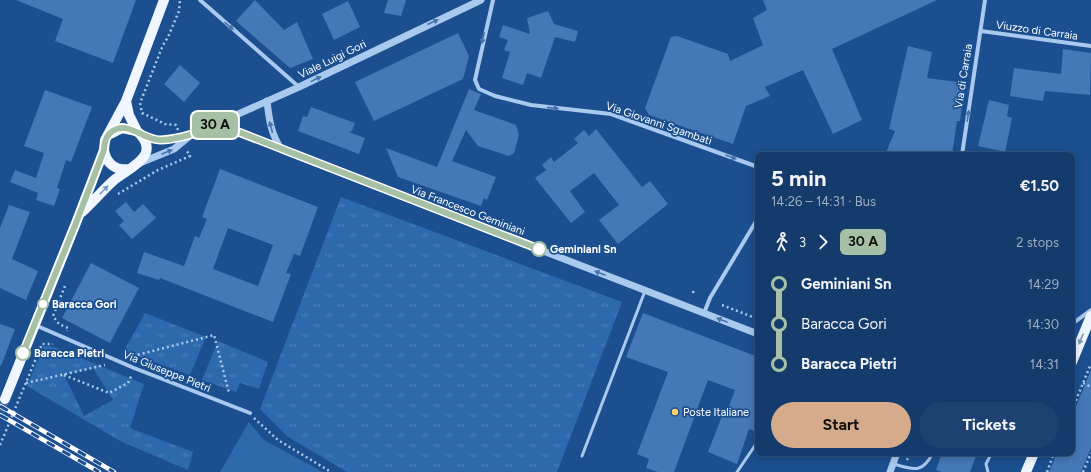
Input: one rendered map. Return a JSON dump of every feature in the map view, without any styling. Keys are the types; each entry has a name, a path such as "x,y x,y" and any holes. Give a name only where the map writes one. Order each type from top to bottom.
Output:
{"main road":[{"path":"5,399 80,215 108,135 126,100 164,0"},
{"path":"80,215 112,182 140,163 146,149 129,115 126,100"},
{"path":"108,135 122,128 138,133"},
{"path":"104,150 107,160 115,168 125,170 130,169"},
{"path":"1075,355 1091,316"},
{"path":"1026,472 1033,456"}],"street":[{"path":"200,0 299,87"},
{"name":"Viale Luigi Gori","path":"138,133 152,140 191,135 299,87 481,0"},
{"name":"Via Giovanni Sgambati","path":"493,0 475,80 479,89 495,96 531,105 611,114 755,166"},
{"name":"Via di Carraia","path":"962,152 985,0"},
{"name":"Viuzzo di Carraia","path":"981,31 1091,46"},
{"path":"267,101 270,126 282,150"},
{"name":"Via Francesco Geminiani","path":"218,124 755,333"},
{"name":"Viale Luigi Gori","path":"140,163 174,149 191,135"},
{"path":"704,313 710,298 755,223"},
{"path":"1075,322 1091,310"},
{"name":"Via Giuseppe Pietri","path":"35,325 134,368 250,413"},
{"path":"890,472 896,456"}],"lane":[{"path":"582,456 645,291"},
{"path":"737,472 755,445"},
{"path":"893,464 912,470 924,469 928,466 932,456"},
{"path":"988,472 986,464 990,456"}],"path":[{"path":"176,125 165,124 142,113 140,103 179,10 180,0"},
{"path":"116,195 158,170 190,156"},
{"path":"0,445 42,344 50,343 61,347 68,328 59,324 53,316 67,280"},
{"path":"693,293 694,289"},
{"path":"722,305 755,318"},
{"path":"132,356 214,335 228,393"},
{"path":"26,383 106,365"},
{"path":"1075,402 1090,366"},
{"path":"64,375 108,393 128,383 132,374"},
{"path":"1082,384 1091,387"},
{"path":"250,413 278,440 331,472"},
{"path":"1083,472 1091,452"},
{"path":"1047,472 1053,456"}],"green space":[{"path":"341,197 622,302 557,472 347,472 288,437 260,409"},
{"path":"145,313 206,337 190,375 124,351"},
{"path":"218,341 268,362 259,389 240,383 236,392 202,380"},
{"path":"44,346 54,347 144,384 130,428 193,452 188,470 122,442 27,386","holes":["93,368 113,400 84,416 64,375"]},
{"path":"249,422 264,440 323,472 220,472"}],"building":[{"path":"16,0 136,0 113,63 55,41 63,19"},
{"path":"255,0 284,30 297,22 313,59 290,68 236,21"},
{"path":"388,0 406,0 401,16 384,13"},
{"path":"763,0 937,0 832,49 862,120 833,134 803,70 765,87 770,96 746,106 733,144 649,115 645,108 671,37 677,36 728,54 730,61 763,45 753,18 767,10"},
{"path":"348,1 360,27 334,40 322,14"},
{"path":"548,11 554,24 578,31 575,42 555,37 541,78 527,73 523,85 502,78 510,52 504,50 508,40 499,37 503,25 530,34 527,18"},
{"path":"458,33 469,56 463,79 374,121 355,82"},
{"path":"908,46 932,52 927,78 965,83 960,121 957,121 952,152 886,152 895,131 889,129"},
{"path":"1063,49 1091,53 1090,95 1045,91 1043,101 1010,96 1014,68 1061,74"},
{"path":"180,65 200,83 184,102 164,84"},
{"path":"469,89 481,94 474,110 516,125 519,135 514,153 509,156 478,146 466,130 452,161 496,177 487,200 484,198 481,206 398,177 386,148 437,167"},
{"path":"45,90 92,107 71,162 66,160 57,188 60,189 54,206 36,200 38,193 10,182 15,170 36,178 44,153 24,146"},
{"path":"989,100 1009,105 1007,116 1012,118 1005,152 978,146"},
{"path":"311,107 355,123 352,131 349,132 365,138 359,154 298,131 303,116 307,117"},
{"path":"596,129 642,187 650,181 668,204 618,244 599,220 619,205 594,173 570,191 585,212 571,223 535,178 546,170 542,165 551,157 554,162 578,143 574,139 584,130 589,136"},
{"path":"220,169 318,207 300,256 294,254 286,273 291,274 273,322 160,278 159,280 137,273 144,252 184,266 195,236 199,238 207,219 202,217","holes":["228,228 273,245 258,286 213,269"]},
{"path":"126,202 134,212 143,204 156,218 132,239 119,225 124,221 115,211"},
{"path":"9,205 30,212 12,259 38,271 26,300 0,288 0,228"},
{"path":"91,263 139,288 110,343 62,318"},
{"path":"643,313 755,356 755,431 749,429 737,464 708,452 722,416 725,417 735,390 708,380 674,472 658,472 646,468 649,459 637,454 668,372 626,357"},
{"path":"0,324 15,329 1,366 0,365"},
{"path":"1091,370 1091,448 1081,472 1049,472 1056,456 1075,456 1075,409"},
{"path":"941,456 976,456 970,472 942,472 936,470"}],"tunnel":[{"path":"0,411 5,399"}],"railway":[{"path":"0,406 114,472"},
{"path":"0,415 99,472"}],"bus line":[{"path":"23,353 80,215 108,135 117,129 132,129 137,131 140,135 152,140 160,140 191,135 218,124 539,249"}],"place":[{"name":"Geminiani Sn","path":"539,249"},
{"name":"Baracca Gori","path":"43,304"},
{"name":"Baracca Pietri","path":"23,353"},
{"name":"Poste Italiane","path":"675,412"}]}
